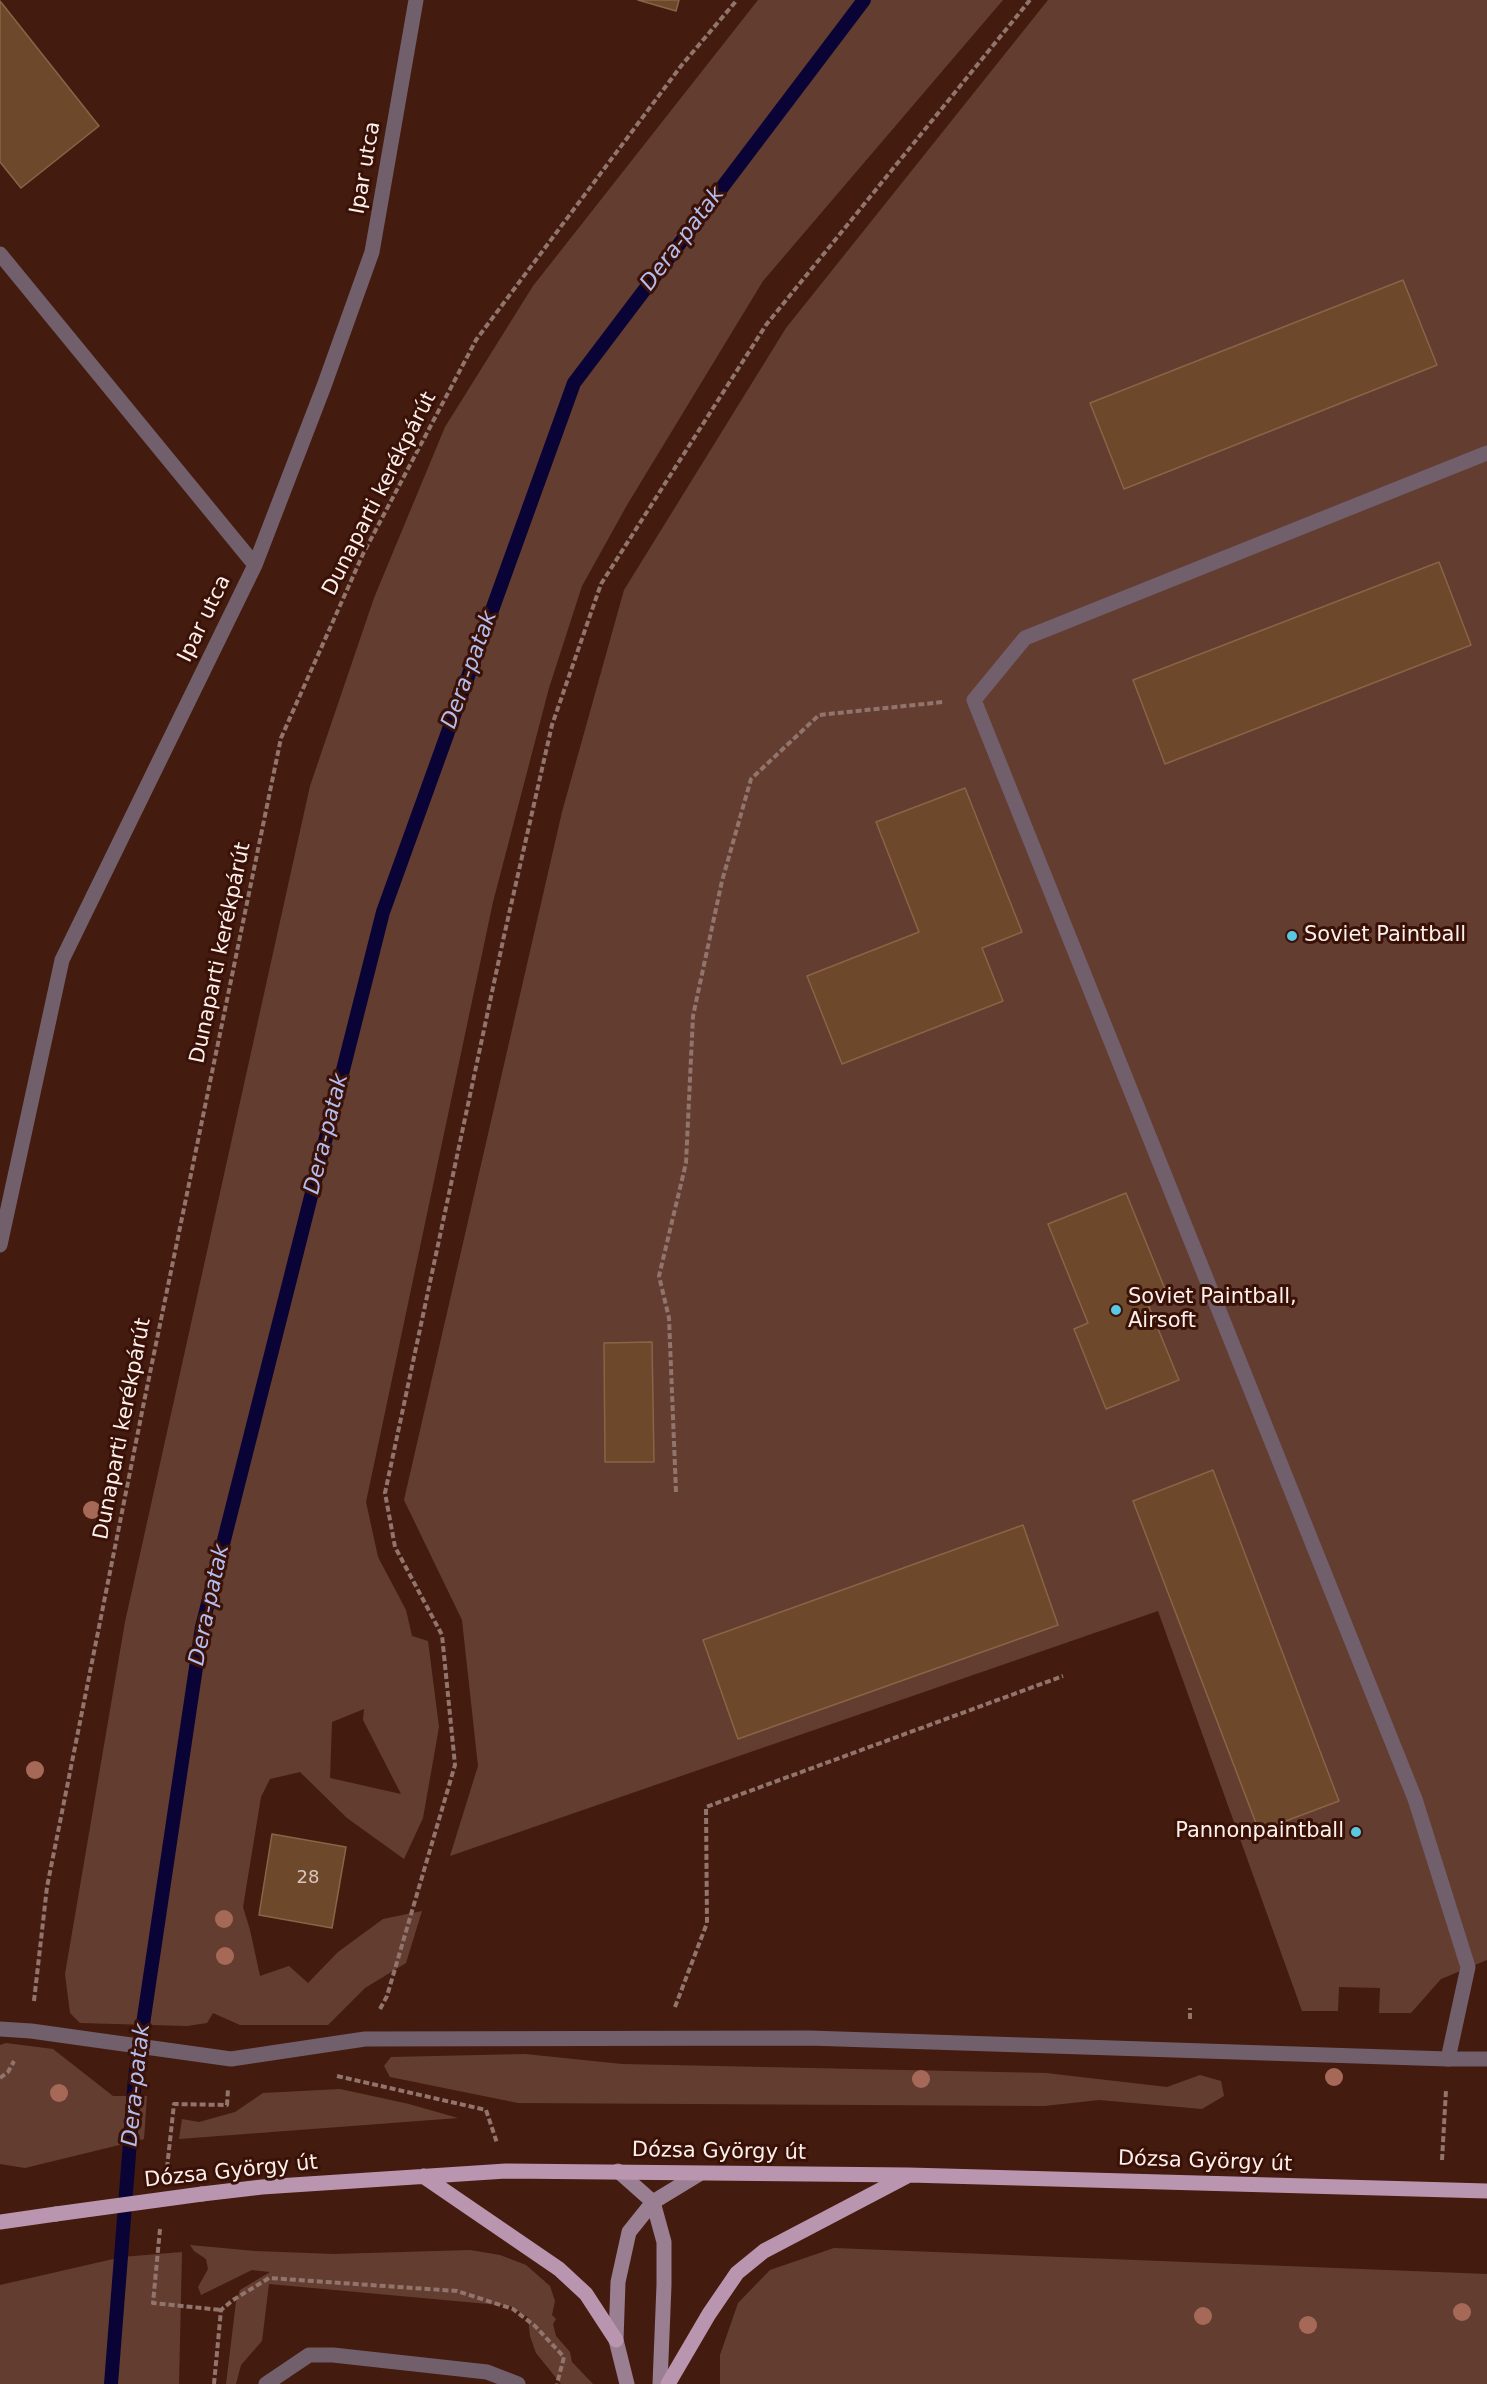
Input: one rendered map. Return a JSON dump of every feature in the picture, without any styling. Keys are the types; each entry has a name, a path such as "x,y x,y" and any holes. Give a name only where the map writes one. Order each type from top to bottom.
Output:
{"main road":[{"name":"Dózsa György út","path":"0,2222 262,2187 506,2171 909,2175 1487,2191"},
{"path":"618,2171 653,2202 664,2242 660,2384"},
{"path":"627,2384 616,2340 618,2282 628,2232 653,2202 699,2174"},
{"path":"668,2384 709,2314 737,2273 764,2251 909,2175"},
{"path":"423,2176 560,2269 586,2294 616,2340"}],"street":[{"name":"Ipar utca","path":"0,1245 62,960 255,565 324,386 372,252 416,0"},
{"path":"0,254 255,565"},
{"path":"1448,2059 1468,1967 1414,1799 974,700 1025,638 1487,453"},
{"path":"0,2029 31,2031 231,2059 366,2039 809,2038 1487,2059"},
{"path":"266,2384 309,2355 333,2355 487,2372 518,2384"}],"path":[{"name":"Dunaparti kerékpárút","path":"31,2031 47,1887 281,738 363,554 476,340 681,66 737,0"},
{"path":"366,2039 387,1996 455,1765 442,1635 395,1547 385,1493 504,936 552,725 602,584 766,325 1030,0"},
{"path":"676,1492 669,1318 659,1276 686,1162 693,1016 722,881 751,780 819,715 974,700"},
{"path":"664,2039 707,1923 706,1807 1063,1676"},
{"path":"1440,2190 1448,2059"},
{"path":"329,2074 486,2110 506,2171"},
{"path":"174,2104 227,2105"},
{"path":"214,2384 221,2310 232,2300 269,2278 457,2291 513,2309 535,2326 564,2357 557,2384"},
{"path":"153,2303 221,2310"}],"shaded area":[{"path":"758,0 1003,0 763,281 627,505 582,586 549,688 493,902 366,1502 378,1557 406,1610 412,1636 428,1641 439,1727 423,1818 404,1859 347,1818 300,1772 270,1779 261,1797 243,1907 260,1976 289,1966 308,1983 338,1952 383,1919 422,1911 406,1963 365,1988 328,2025 240,2025 213,2013 207,2023 187,2026 80,2023 70,2013 65,1974 125,1622 310,786 374,598 445,427 533,286","holes":["364,1709 363,1720 401,1794 330,1778 332,1722"]},
{"path":"1048,0 1487,0 1487,1960 1441,1979 1411,2013 1379,2013 1380,1988 1339,1987 1338,2011 1302,2011 1158,1611 450,1856 478,1766 462,1620 404,1500 562,812 624,590 786,328"},
{"path":"6,2043 53,2049 113,2096 147,2096 144,2139 25,2168 0,2164 0,2045"},
{"path":"525,2054 622,2064 1046,2073 1167,2087 1200,2075 1221,2081 1224,2096 1202,2109 1099,2100 1044,2106 518,2103 390,2077 384,2066 391,2057"},
{"path":"340,2089 409,2104 458,2118 179,2139 182,2119 199,2122 235,2112 263,2093"},
{"path":"190,2245 255,2251 334,2254 470,2250 500,2255 526,2265 550,2286 555,2301 552,2315 556,2319 553,2324 556,2336 570,2352 572,2362 593,2384 561,2384 536,2353 530,2336 528,2317 510,2306 269,2284 262,2341 241,2365 236,2384 226,2384 236,2302 240,2290 270,2272 252,2270 201,2295 198,2287 208,2269 206,2259 194,2251"},
{"path":"834,2248 1487,2274 1487,2384 720,2384 720,2355 738,2303 770,2270"},
{"path":"182,2252 179,2384 0,2384 0,2285 122,2257"}],"building":[{"path":"638,0 679,0 676,11"},
{"path":"0,1 99,126 21,188 0,162"},
{"path":"1403,280 1437,365 1124,489 1090,403"},
{"path":"1439,562 1471,645 1165,764 1133,680"},
{"path":"965,788 1022,932 982,948 1003,1001 842,1064 807,976 919,932 876,822"},
{"name":"Soviet Paintball, Airsoft","path":"1126,1193 1165,1289 1145,1297 1179,1380 1106,1409 1074,1329 1088,1323 1048,1224"},
{"path":"652,1342 654,1462 605,1462 604,1343"},
{"path":"1213,1470 1339,1801 1259,1831 1133,1501"},
{"path":"1023,1525 1058,1625 738,1739 703,1640"},
{"path":"272,1834 346,1847 332,1928 259,1915"}],"waterway":[{"name":"Dera-patak","path":"111,2384 135,2078 202,1627 383,912 574,383 864,0"}],"place":[{"name":"Soviet Paintball","path":"1292,936"},
{"name":"Soviet Paintball, Airsoft","path":"1116,1310"},
{"name":"Pannonpaintball","path":"1356,1832"}]}
